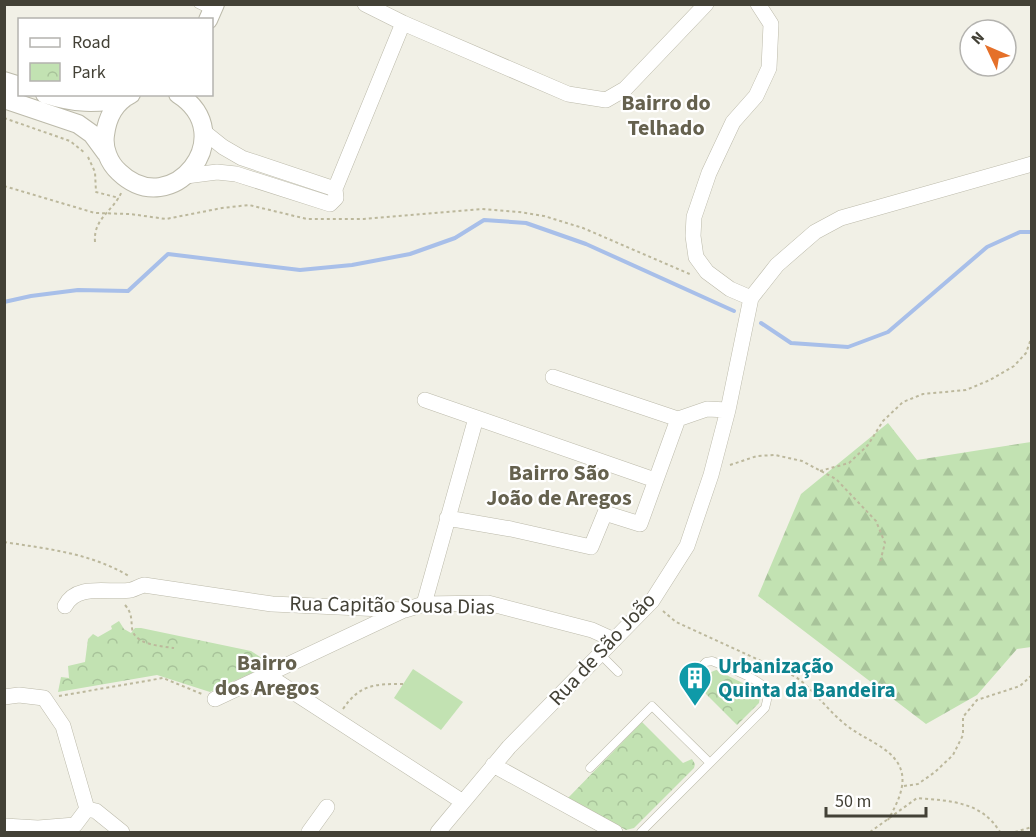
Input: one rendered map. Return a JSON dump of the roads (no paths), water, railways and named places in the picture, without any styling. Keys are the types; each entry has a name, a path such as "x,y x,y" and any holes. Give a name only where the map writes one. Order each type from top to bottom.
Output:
{"street":[{"path":"365,4 403,23 568,94 606,100 625,89 706,4"},
{"path":"758,4 771,24 769,68 756,96 734,122 709,174 694,217 693,236 696,257 712,276 730,289 750,298 777,265 815,232 841,218 1032,164"},
{"path":"186,176 217,172 236,174 330,204 336,198 335,189 403,23"},
{"path":"53,96 80,103 93,103 128,96"},
{"path":"107,154 104,138 107,122 114,108 128,96"},
{"path":"181,96 188,101 201,123 223,147 242,158 335,189"},
{"path":"4,99 78,124 92,134 115,168 126,179 141,186 157,188 172,184 186,176 197,163 203,147 201,123 194,96"},
{"name":"Rua de São João","path":"438,832 493,765 652,601 687,546 711,475 728,410 750,298"},
{"path":"553,378 678,419 707,409 728,410"},
{"path":"425,400 655,480"},
{"path":"424,604 476,418"},
{"path":"447,518 511,529 591,547 605,513 640,524 678,419"},
{"name":"Rua Capitão Sousa Dias","path":"65,606 76,595 97,590 130,590 144,585 272,604 405,610 424,604 488,603 591,630 614,640"},
{"path":"215,699 405,610"},
{"path":"267,675 463,802"},
{"path":"4,697 19,695 44,698 63,726 87,809 74,829 4,826"},
{"path":"493,765 615,832"},
{"path":"309,832 327,807"},
{"path":"87,809 96,811 122,832"}],"lane":[{"path":"600,654 618,672"},
{"path":"641,832 765,708 768,698 765,688 758,682 712,661 706,662 693,675"},
{"path":"590,768 652,706 710,763"}],"waterway":[{"path":"4,302 78,290 128,291 168,254 300,270 352,265 410,254 455,238 484,220 526,223 586,244 734,311"},
{"path":"761,323 791,343 848,347 888,332 987,247 1020,232 1032,232"}],"place":[{"name":"Urbanização Quinta da Bandeira","path":"695,707"}],"district":[{"name":"Bairro do Telhado","path":"666,114"},
{"name":"Bairro São João de Aregos","path":"559,485"},
{"name":"Bairro dos Aregos","path":"267,674"}]}
